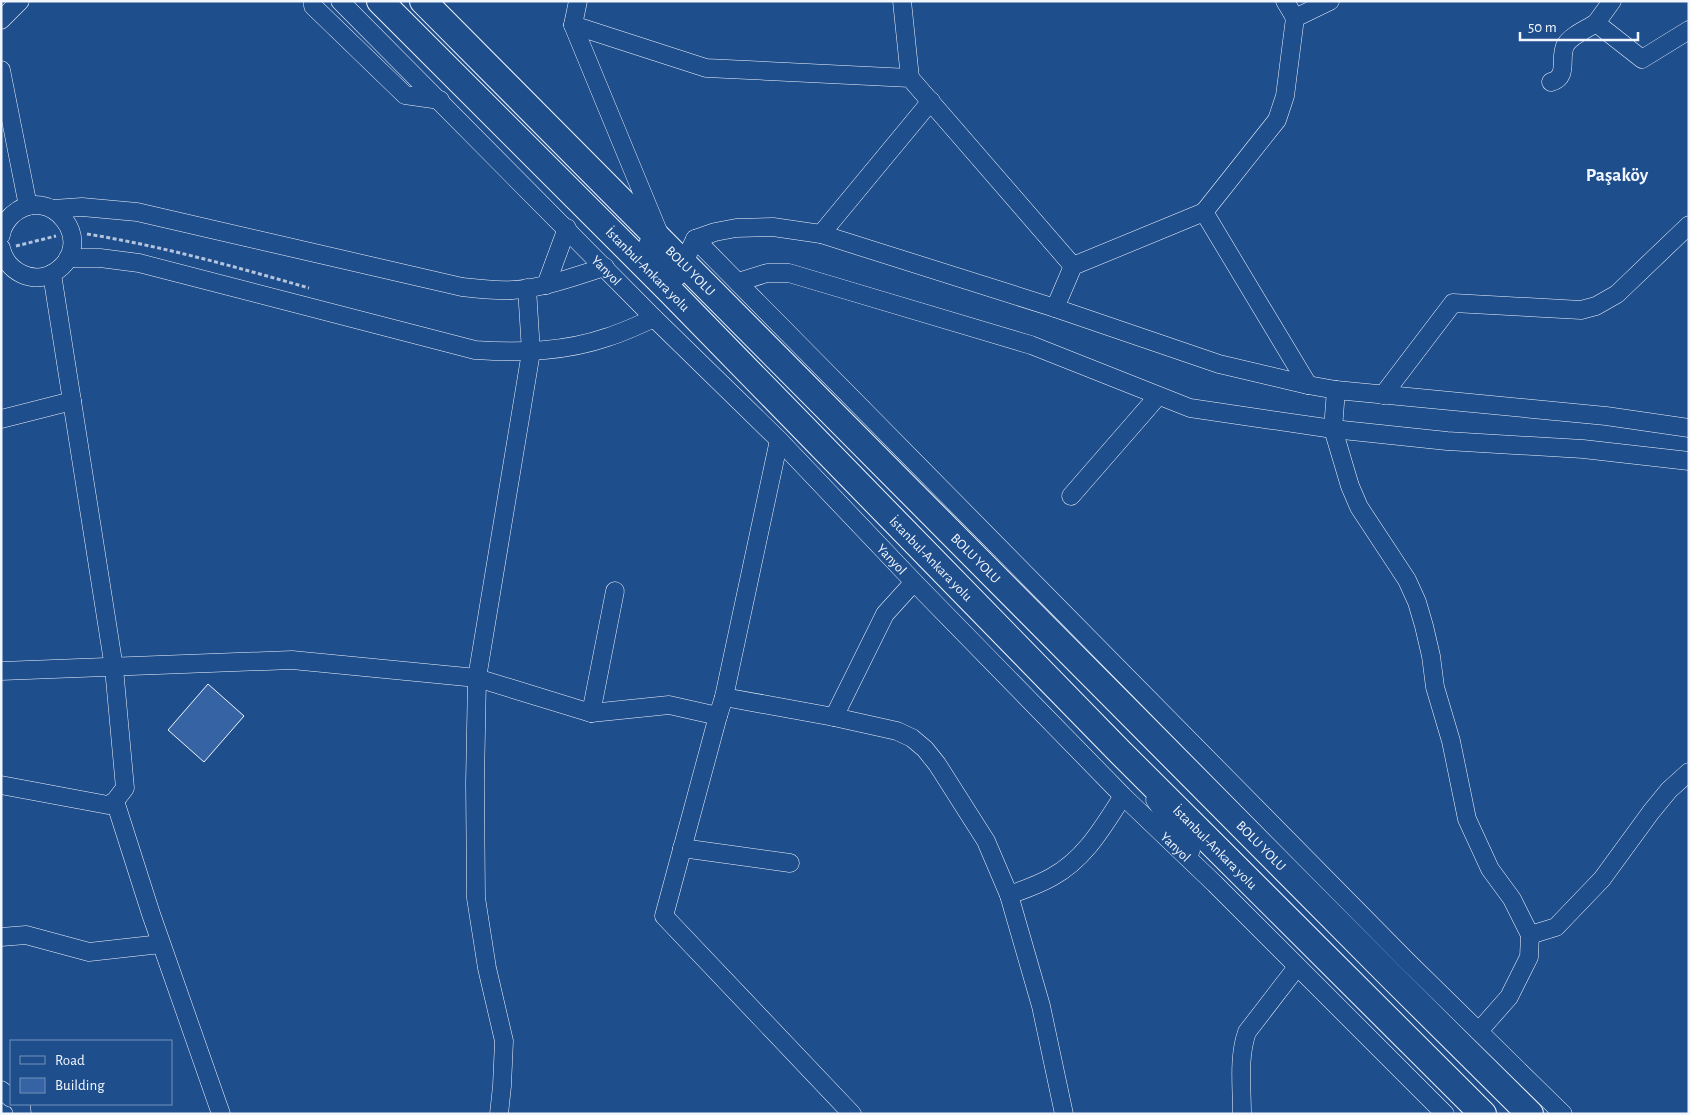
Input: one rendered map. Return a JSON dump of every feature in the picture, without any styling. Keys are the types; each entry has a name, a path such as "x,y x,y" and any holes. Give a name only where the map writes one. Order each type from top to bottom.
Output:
{"highway":[{"name":"İstanbul-Ankara yolu","path":"380,1 664,285 1121,753 1483,1114"},
{"name":"BOLU YOLU","path":"423,1 1400,969 1530,1114"}],"street":[{"path":"1,20 20,1"},
{"path":"313,1 313,6 404,95 440,100"},
{"name":"Yanyol","path":"340,1 567,228 654,318 779,440 914,582 1123,796 1445,1114"},
{"path":"431,1 677,276"},
{"path":"578,1 573,25 677,276"},
{"path":"902,1 910,78 1073,266"},
{"path":"1054,308 1073,266 1204,212 1276,120 1285,96 1295,18 1285,1"},
{"path":"1295,18 1330,1"},
{"path":"1551,82 1558,79 1561,75 1563,53 1566,44 1596,23 1612,1"},
{"path":"1596,23 1642,59 1689,30"},
{"path":"573,25 706,68 910,78"},
{"path":"1,70 28,206"},
{"path":"821,234 930,101"},
{"path":"1,248 10,266 19,273 30,277 42,277 62,268 72,248 71,233 62,216 41,206 28,206 17,211 3,228"},
{"path":"52,210 82,207 137,212 462,287 490,290 546,285 605,267"},
{"path":"1204,212 1308,385"},
{"path":"1383,395 1453,303 1581,310 1596,306 1617,294 1689,225"},
{"path":"546,285 567,228"},
{"path":"677,276 695,239 715,232 736,228 773,228 821,234 1054,308 1219,364 1308,385 1383,395 1606,416 1689,428"},
{"path":"695,239 1400,969 1479,1031 1563,1114"},
{"path":"68,258 100,258 139,263 475,350 531,352 566,348 608,338 654,318"},
{"path":"1,280 19,273"},
{"path":"738,282 768,273 789,273 1030,345 1190,408 1333,429 1447,441 1583,449 1689,462"},
{"path":"1,785 108,805 115,801 125,788 114,668 52,274"},
{"path":"499,1114 504,1041 487,968 476,898 475,783 477,678 531,352 527,288"},
{"path":"1336,390 1333,429 1350,486 1359,508 1406,580 1417,602 1431,656 1435,687 1451,741 1467,818 1490,869 1512,898 1530,935 1530,958 1509,997 1479,1031"},
{"path":"1071,496 1158,396"},
{"path":"1,419 72,401"},
{"path":"779,440 724,697 664,916 852,1114"},
{"path":"834,717 885,614 914,582"},
{"path":"591,713 615,591"},
{"path":"1,671 292,660 477,678 591,713 669,705 718,716"},
{"path":"724,697 834,717 897,731 912,738 925,749 937,764 986,841 1008,895 1041,1006 1064,1114"},
{"path":"1121,753 1214,884"},
{"path":"1530,935 1556,927 1602,879 1651,812 1669,790 1689,772"},
{"path":"1008,895 1054,876 1083,853 1098,836 1123,796"},
{"path":"115,801 161,944 222,1114"},
{"path":"682,848 790,863"},
{"path":"1,937 26,935 89,952 161,944"},
{"path":"1242,1114 1243,1042 1247,1032 1297,967"}],"building":[{"path":"208,684 244,716 204,762 168,730"}],"district":[{"name":"Paşaköy","path":"1617,174"}]}
